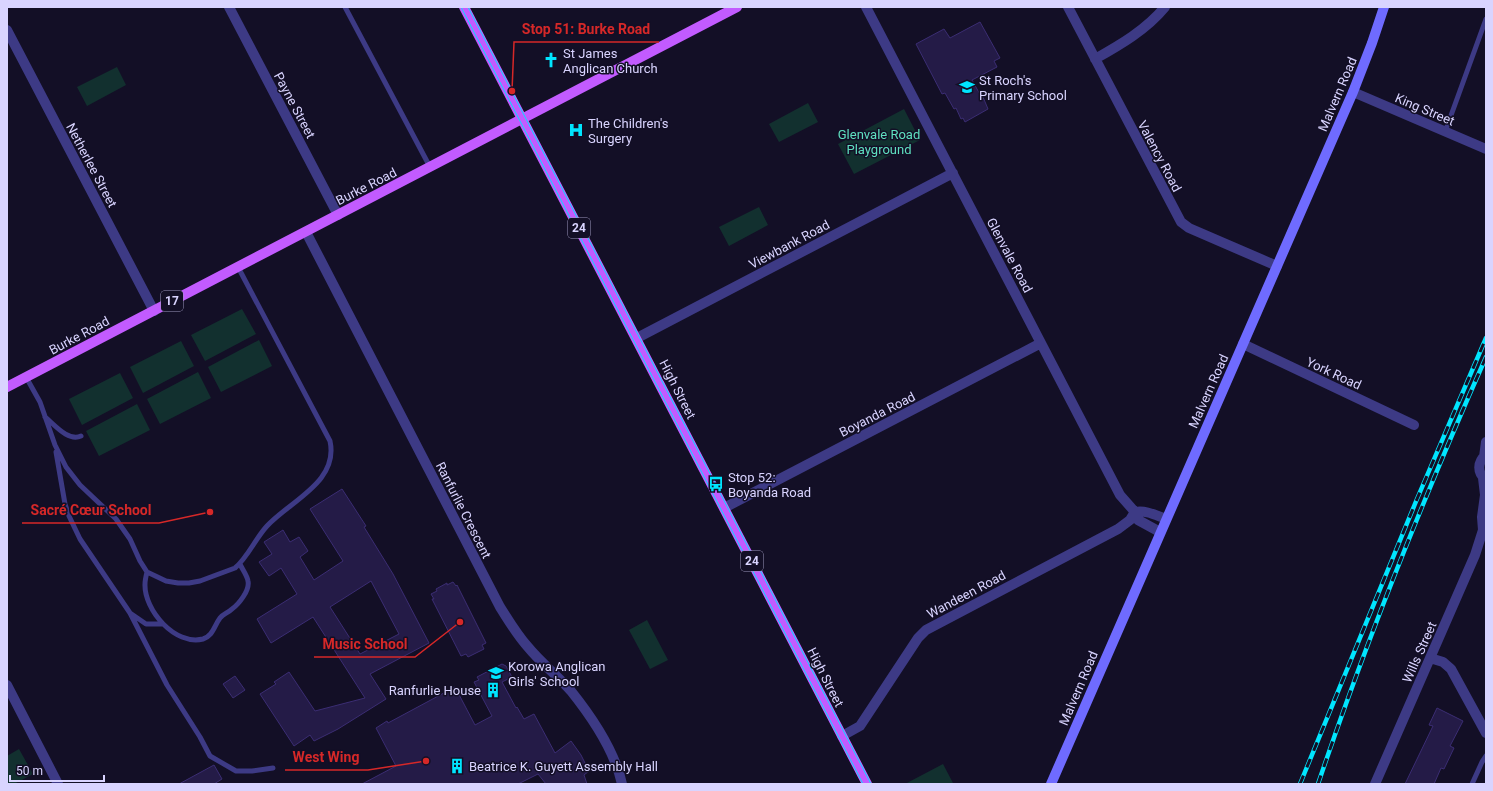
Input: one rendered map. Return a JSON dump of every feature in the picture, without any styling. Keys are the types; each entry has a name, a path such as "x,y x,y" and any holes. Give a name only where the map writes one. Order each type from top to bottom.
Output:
{"main road":[{"name":"High Street","path":"464,7 867,784"},
{"name":"Burke Road","path":"7,387 737,7"},
{"name":"Malvern Road","path":"1051,784 1353,92 1384,7"}],"street":[{"name":"Payne Street","path":"229,7 338,215"},
{"name":"Glenvale Road","path":"866,7 1120,494 1135,512 1138,520 1160,532"},
{"name":"Valency Road","path":"1068,7 1181,222 1189,228 1277,266"},
{"path":"1095,60 1131,38 1150,23 1165,7"},
{"name":"Netherlee Street","path":"7,30 154,311"},
{"name":"King Street","path":"1353,92 1486,149"},
{"name":"Viewbank Road","path":"637,338 953,173"},
{"name":"Ranfurlie Crescent","path":"306,232 508,621 527,647 570,690 580,704 604,741 614,761 622,784"},
{"name":"Boyanda Road","path":"724,508 1041,343"},
{"name":"York Road","path":"1242,344 1414,425"},
{"path":"1485,456 1486,442"},
{"name":"Wills Street","path":"1375,784 1485,529 1482,517 1485,479 1481,474 1479,465 1485,456"},
{"path":"1135,512 1142,511 1166,519"},
{"name":"Wandeen Road","path":"842,736 860,726 918,638 926,630 1118,529 1130,520 1135,512"},
{"path":"1430,658 1442,662 1451,669 1486,733"},
{"path":"7,685 58,784"}],"lane":[{"path":"346,7 430,167"},
{"path":"1445,132 1486,18"},
{"path":"26,377 40,402 55,445 72,476 87,493 116,519 130,539 147,572 166,581 189,583 235,568 240,564 255,541 268,525 319,481 328,468 331,448 330,442 238,267"},
{"path":"44,416 67,435 74,438 82,436"},
{"path":"55,445 65,504 72,525 130,613 167,685 200,736 210,756 236,771 252,772 273,768"},
{"path":"147,572 145,585 146,592 163,624 170,631 186,638 196,640 207,637 211,634 221,617 233,609 247,590 248,582 240,564"},
{"path":"130,613 146,624 163,624"},
{"path":"1472,784 1486,756"}],"green space":[{"path":"117,67 126,85 87,106 77,87"},
{"path":"808,103 818,122 779,142 769,124"},
{"name":"Glenvale Road Playground","path":"904,109 920,140 854,174 838,144"},
{"path":"759,207 768,225 729,246 719,227"},
{"path":"242,309 256,334 205,361 191,335"},
{"path":"259,340 272,366 221,392 208,367"},
{"path":"181,341 194,366 143,393 130,367"},
{"path":"198,372 211,398 160,424 147,399"},
{"path":"120,373 133,398 82,425 69,399"},
{"path":"137,404 150,430 99,456 86,431"},
{"path":"647,620 668,660 650,669 629,630"},
{"path":"19,749 33,774 14,784 7,784 7,756"},
{"path":"943,764 953,783 905,784"}],"building":[{"path":"980,22 1000,58 994,61 997,67 972,80 982,98 983,97 988,109 965,122 963,118 961,119 956,108 954,109 945,93 942,94 916,44 944,29 950,38"},
{"path":"342,489 366,526 364,527 393,574 429,643 370,674 386,699 338,729 314,741 310,735 294,746 260,694 276,684 274,682 289,672 315,711 365,698 313,617 271,643 257,619 297,594 281,568 269,576 259,562 272,554 264,542 283,530 290,542 299,537 308,551 300,557 314,580 343,561 310,509","holes":["371,581 399,634 360,654 330,607"]},
{"path":"453,582 456,586 457,585 486,643 482,645 484,649 468,657 466,654 461,656 432,599 434,599 431,594 437,591 436,589 447,583 447,585"},
{"path":"502,664 506,666 512,677 502,682 516,708 517,707 524,719 534,714 555,753 571,741 581,755 589,771 584,775 587,784 546,784 538,774 518,784 362,784 396,766 376,728 455,687 475,725 492,716 474,682 479,680 477,677"},
{"path":"235,676 245,690 233,698 223,684"},
{"path":"1437,708 1463,721 1450,746 1454,748 1444,769 1441,768 1434,784 1405,784 1433,726 1429,725"},
{"path":"214,765 222,779 214,784 179,784"}],"tram line":[{"path":"461,7 863,784"},
{"path":"468,7 871,784"}],"railway":[{"path":"1300,784 1417,499 1486,338"},
{"path":"1318,784 1376,622 1440,462 1486,357"}],"place":[{"name":"St James Anglican Church","path":"551,60"},
{"name":"St Roch's Primary School","path":"967,87"},
{"name":"Stop 51: Burke Road","path":"512,91"},
{"name":"The Children's Surgery","path":"576,130"},
{"name":"Stop 52: Boyanda Road","path":"716,484"},
{"name":"Sacré Cœur School","path":"210,512"},
{"name":"Music School","path":"460,622"},
{"name":"Korowa Anglican Girls' School","path":"496,673"},
{"name":"Ranfurlie House","path":"493,690"},
{"name":"West Wing","path":"426,761"},
{"name":"Beatrice K. Guyett Assembly Hall","path":"457,766"}]}
